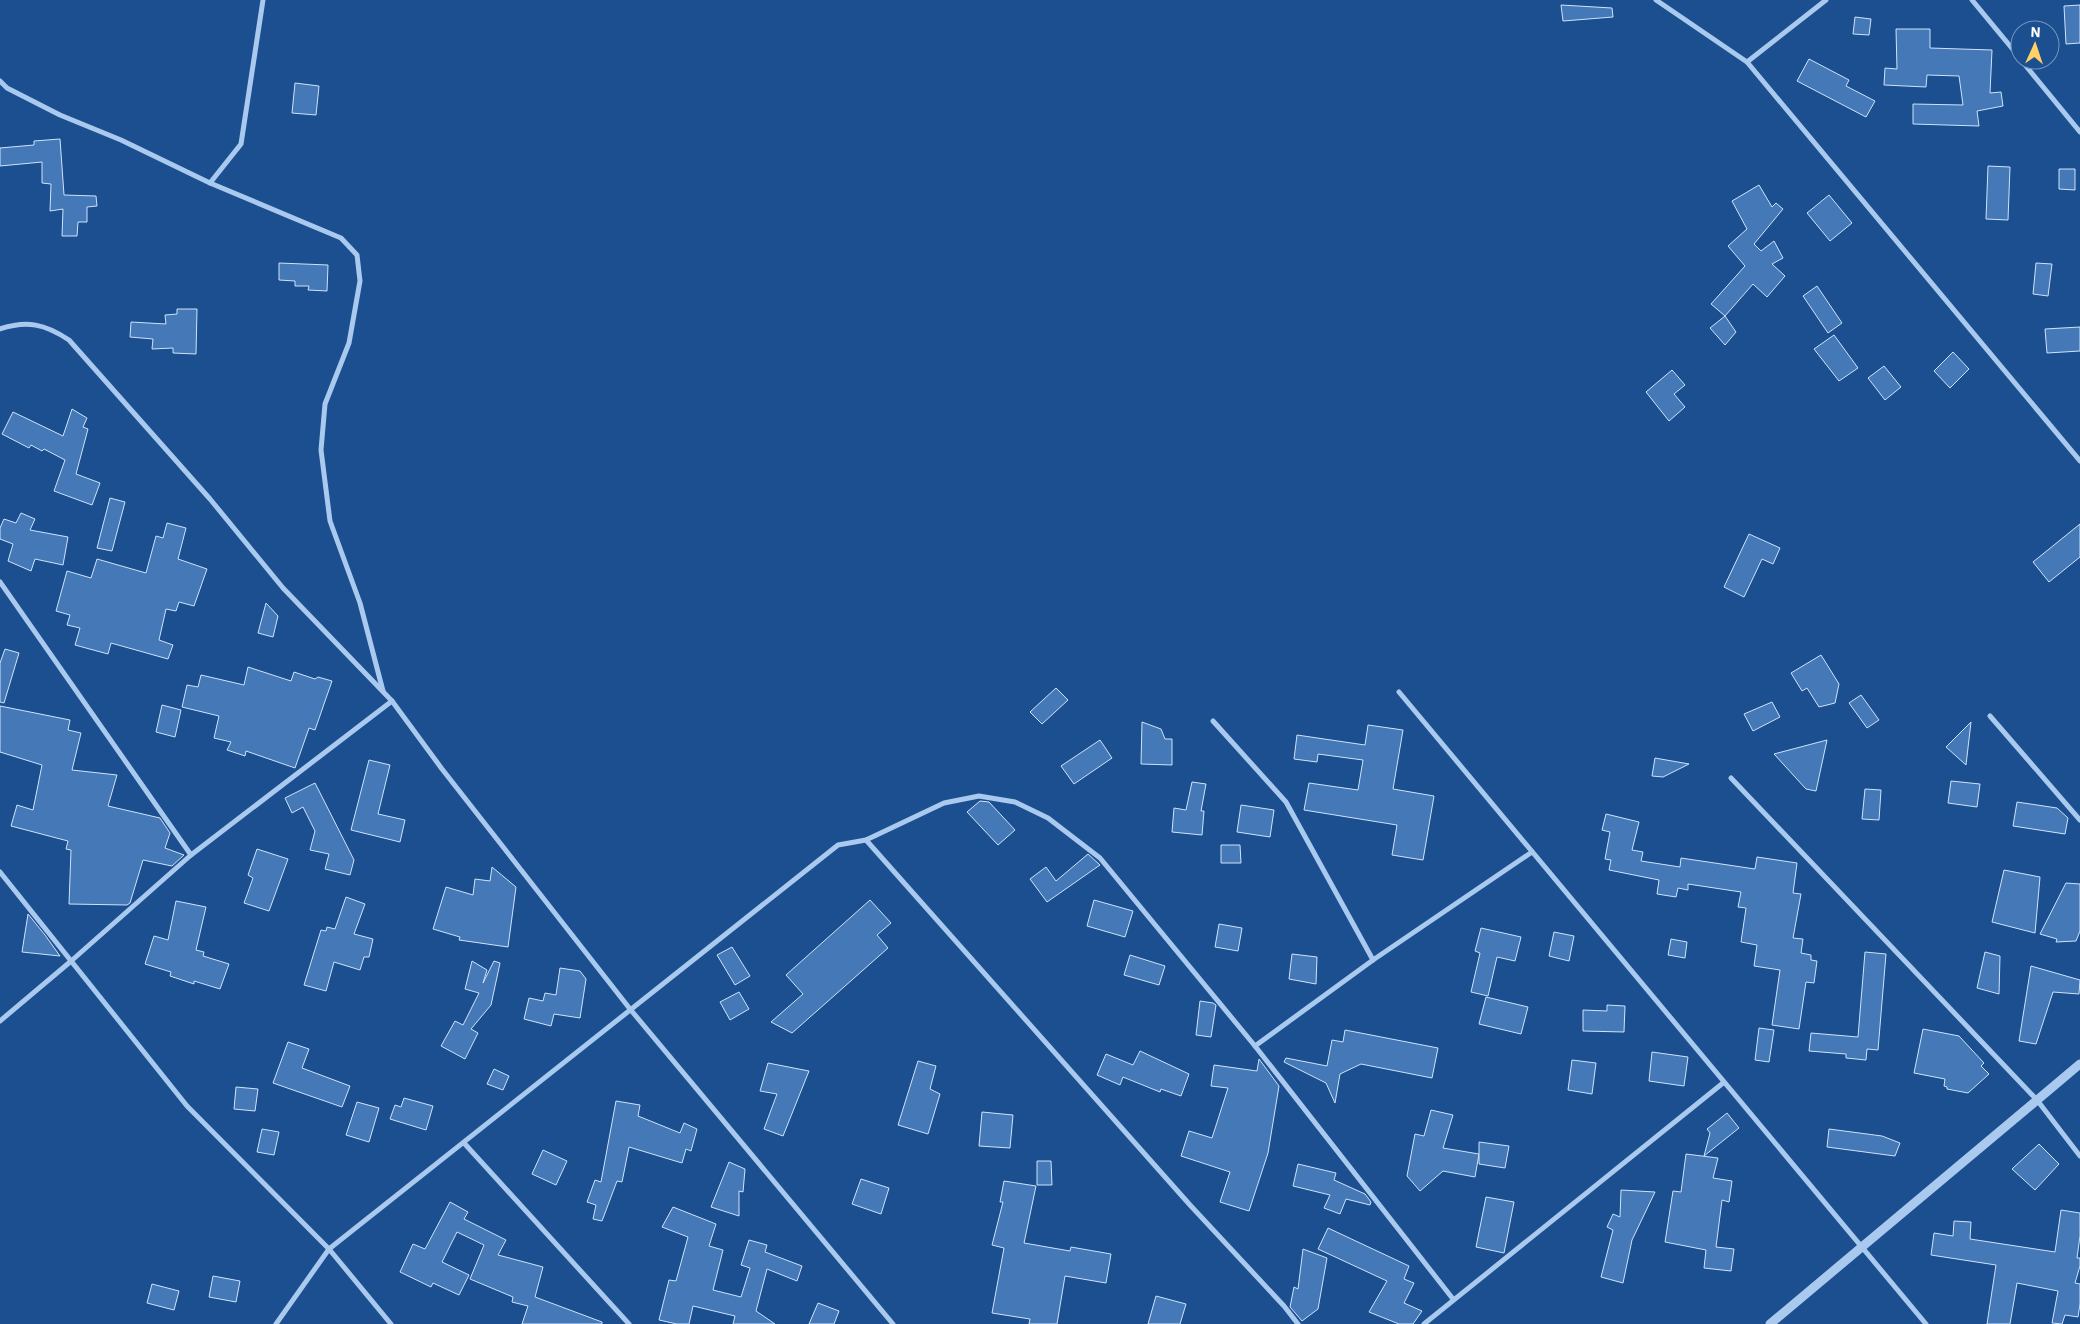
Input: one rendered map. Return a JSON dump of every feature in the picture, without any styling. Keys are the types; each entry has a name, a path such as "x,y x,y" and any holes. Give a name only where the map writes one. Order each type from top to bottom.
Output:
{"street":[{"path":"210,183 241,144 263,0"},
{"path":"1656,0 1747,62 2080,461"},
{"path":"1747,62 1826,0"},
{"path":"1972,0 2010,46"},
{"path":"2030,70 2080,132"},
{"path":"0,81 7,88 60,115 121,140 210,183 341,238 357,255 360,280 349,343 326,404 321,450 330,522 360,603 384,693"},
{"path":"0,329 12,325 41,326 50,328 68,340 210,499 283,588 392,701 442,769 630,1009 892,1324"},
{"path":"0,582 191,855"},
{"path":"1399,692 1723,1083 1863,1246 1926,1324"},
{"path":"0,1021 191,855 392,701"},
{"path":"1990,716 2080,820"},
{"path":"1213,721 1286,802 1373,960"},
{"path":"1731,778 2037,1100 2080,1156"},
{"path":"276,1324 329,1250 838,845 866,840 944,803 979,796 1014,802 1048,818 1100,858 1255,1046 1453,1299"},
{"path":"866,840 1184,1198 1284,1306 1298,1324"},
{"path":"1255,1046 1373,960 1532,852"},
{"path":"0,872 70,962 187,1106 329,1250 391,1324"},
{"path":"1770,1324 2080,1064"},
{"path":"1424,1324 1723,1083"},
{"path":"464,1143 630,1324"}],"building":[{"path":"1561,5 1612,8 1613,17 1563,21"},
{"path":"2080,5 2080,43 2066,44 2064,6"},
{"path":"1855,17 1871,19 1869,35 1853,34"},
{"path":"1896,29 1930,29 1930,48 1992,50 1990,93 2001,92 2003,106 1977,111 1979,126 1913,124 1913,104 1963,105 1959,76 1927,75 1926,87 1884,85 1885,68 1897,69"},
{"path":"1809,59 1849,80 1846,86 1875,101 1866,117 1797,81"},
{"path":"295,83 319,86 316,115 292,113"},
{"path":"60,139 64,195 96,196 97,206 87,207 87,222 78,222 77,236 62,236 63,209 50,211 51,184 42,183 42,162 0,166 0,148 34,145 34,141"},
{"path":"1988,166 2010,167 2008,220 1986,219"},
{"path":"2059,169 2075,169 2075,190 2059,189"},
{"path":"1759,185 1772,207 1776,203 1783,209 1754,244 1761,251 1774,241 1783,258 1772,264 1785,276 1767,297 1753,284 1725,316 1711,304 1745,266 1728,246 1747,229 1732,201"},
{"path":"1829,195 1852,223 1830,241 1807,213"},
{"path":"279,263 328,265 327,291 308,290 309,286 295,286 295,281 279,280"},
{"path":"2036,263 2052,264 2048,296 2033,294"},
{"path":"1817,286 1842,323 1828,333 1803,296"},
{"path":"177,309 197,309 196,354 173,353 173,348 152,349 153,339 130,337 131,322 166,324 165,315 177,314"},
{"path":"1725,316 1736,332 1725,345 1710,328"},
{"path":"2080,327 2080,351 2047,353 2045,329"},
{"path":"1834,335 1858,368 1839,381 1814,349"},
{"path":"1953,352 1969,369 1950,388 1934,371"},
{"path":"1884,366 1901,387 1885,400 1868,378"},
{"path":"1672,370 1685,385 1674,394 1685,407 1669,421 1646,392"},
{"path":"72,409 87,418 83,427 88,429 76,474 100,483 92,505 54,491 65,460 44,449 42,451 31,445 29,448 2,434 13,412 63,436"},
{"path":"110,498 125,502 112,551 97,548"},
{"path":"21,513 35,519 30,530 68,537 63,565 35,559 31,571 8,561 13,544 0,539 0,528 4,519 16,523"},
{"path":"167,523 186,528 178,559 207,569 194,606 179,602 176,611 166,609 159,640 173,645 168,659 111,643 108,654 75,645 80,628 67,625 70,615 56,611 67,571 91,578 97,559 146,573 156,536 163,538"},
{"path":"2080,524 2080,557 2049,582 2033,562"},
{"path":"1749,534 1780,548 1773,564 1762,559 1744,597 1724,587"},
{"path":"266,603 278,616 273,637 258,633"},
{"path":"5,649 19,653 4,703 0,702 0,663"},
{"path":"1821,655 1839,684 1835,703 1819,707 1807,688 1802,691 1791,673"},
{"path":"248,667 291,681 294,672 315,679 318,677 332,681 315,730 309,728 295,768 246,751 245,756 227,750 231,742 214,738 219,716 182,707 187,685 198,687 201,675 244,685"},
{"path":"1056,688 1068,700 1042,724 1030,712"},
{"path":"1861,695 1879,720 1867,728 1849,703"},
{"path":"1772,702 1780,717 1753,731 1744,714"},
{"path":"162,705 181,710 175,737 156,732"},
{"path":"0,706 70,720 68,730 81,733 72,770 117,775 108,806 160,818 170,833 165,848 184,855 172,866 143,860 130,903 127,905 69,904 71,850 66,849 68,841 11,826 17,805 33,810 42,765 0,752"},
{"path":"1142,722 1161,729 1165,739 1172,739 1172,765 1141,764"},
{"path":"1971,722 1966,765 1946,747"},
{"path":"1368,725 1403,730 1393,789 1434,796 1423,860 1392,855 1397,825 1304,810 1309,783 1358,790 1363,760 1318,754 1317,762 1294,759 1297,735 1365,745"},
{"path":"1100,740 1112,758 1074,784 1061,766"},
{"path":"1827,740 1816,791 1806,789 1774,754"},
{"path":"1655,758 1689,764 1663,777 1652,776"},
{"path":"369,760 390,765 378,814 405,820 400,842 351,830"},
{"path":"1951,781 1980,784 1977,807 1948,803"},
{"path":"1192,782 1206,784 1201,811 1204,811 1202,835 1172,832 1174,808 1186,810"},
{"path":"315,783 354,860 350,875 325,869 329,854 310,850 315,831 303,807 292,813 285,798"},
{"path":"1865,789 1881,790 1879,820 1862,819"},
{"path":"980,801 989,802 1015,830 998,845 967,812"},
{"path":"2017,802 2057,808 2068,818 2065,834 2013,826"},
{"path":"1241,805 1274,810 1270,837 1237,832"},
{"path":"1606,814 1639,822 1632,850 1643,852 1641,861 1680,867 1681,858 1755,869 1757,857 1797,863 1793,893 1801,894 1793,938 1803,939 1801,953 1811,955 1811,960 1817,961 1814,983 1806,982 1799,1029 1772,1025 1780,970 1754,966 1757,945 1741,942 1746,908 1738,907 1741,892 1688,884 1688,890 1678,888 1676,897 1657,894 1659,880 1609,870 1611,860 1605,859 1610,832 1602,830"},
{"path":"1221,845 1240,845 1241,863 1221,863"},
{"path":"257,849 288,859 269,911 244,903 253,878 248,875"},
{"path":"1088,854 1100,865 1047,902 1030,879 1046,867 1056,881"},
{"path":"492,867 516,887 508,947 459,940 460,937 433,929 446,887 473,895 475,879 490,881"},
{"path":"2004,870 2040,877 2035,933 1992,922"},
{"path":"2066,883 2080,884 2080,931 2076,941 2056,942 2057,939 2040,934"},
{"path":"346,897 365,904 354,934 373,939 369,957 364,957 360,970 334,962 326,991 304,985 321,930 326,931 327,927 335,929"},
{"path":"870,900 891,923 877,935 888,948 792,1033 771,1022 803,994 786,975"},
{"path":"1094,900 1133,911 1125,937 1087,926"},
{"path":"176,901 206,907 196,950 204,952 203,956 229,964 220,989 194,981 194,984 170,976 171,972 145,964 154,936 168,940"},
{"path":"28,914 45,935 60,956 22,952"},
{"path":"1219,924 1242,928 1238,951 1215,947"},
{"path":"1481,928 1521,937 1515,961 1497,957 1488,996 1471,992 1480,953 1475,951"},
{"path":"1554,932 1574,936 1569,961 1549,956"},
{"path":"1671,939 1687,942 1685,958 1668,955"},
{"path":"732,947 750,976 735,985 717,955"},
{"path":"1865,952 1886,954 1878,1050 1867,1049 1866,1060 1846,1058 1846,1054 1809,1051 1811,1033 1858,1037"},
{"path":"1985,952 2000,956 1999,994 1977,988"},
{"path":"1292,954 1317,957 1316,984 1289,979"},
{"path":"1130,955 1165,966 1159,985 1124,975"},
{"path":"472,961 487,970 483,983 494,961 500,963 491,1005 471,1029 478,1033 465,1059 441,1046 455,1021 463,1025 479,993 465,989"},
{"path":"2031,966 2080,980 2079,994 2053,992 2036,1044 2019,1041"},
{"path":"560,968 580,971 586,979 580,1018 554,1014 551,1026 524,1019 529,998 543,1001 545,993 556,995"},
{"path":"739,992 749,1009 730,1020 720,1002"},
{"path":"1486,997 1528,1007 1521,1034 1479,1024"},
{"path":"1200,1001 1216,1005 1211,1037 1196,1035"},
{"path":"1607,1005 1625,1006 1624,1032 1583,1031 1583,1010 1607,1011"},
{"path":"1759,1028 1774,1030 1769,1062 1755,1060"},
{"path":"1923,1029 1959,1036 1984,1063 1981,1066 1989,1074 1968,1093 1947,1089 1944,1086 1945,1079 1914,1073"},
{"path":"1345,1030 1438,1048 1432,1078 1361,1064 1340,1074 1335,1103 1326,1083 1284,1062 1286,1058 1327,1066 1332,1040 1343,1042"},
{"path":"288,1042 309,1049 302,1068 350,1086 342,1107 273,1083"},
{"path":"1140,1051 1189,1074 1181,1096 1161,1089 1160,1092 1123,1077 1120,1085 1097,1075 1106,1054 1133,1065"},
{"path":"1652,1052 1688,1057 1684,1086 1649,1081"},
{"path":"1259,1059 1279,1086 1268,1153 1249,1211 1220,1202 1230,1172 1181,1156 1189,1131 1212,1138 1228,1088 1211,1086 1214,1065 1257,1071"},
{"path":"1572,1060 1596,1063 1592,1094 1568,1090"},
{"path":"918,1061 936,1066 930,1089 940,1094 928,1134 898,1125"},
{"path":"768,1063 809,1071 783,1136 764,1129 777,1094 760,1091"},
{"path":"494,1069 509,1076 503,1090 487,1084"},
{"path":"236,1087 258,1089 255,1111 234,1109"},
{"path":"404,1098 433,1106 426,1130 390,1119 395,1105 401,1107"},
{"path":"616,1101 640,1105 638,1116 680,1133 684,1123 697,1129 691,1151 686,1149 682,1163 629,1147 622,1182 617,1181 602,1221 593,1219 596,1205 587,1202 595,1180 601,1182"},
{"path":"357,1102 379,1108 369,1142 346,1135"},
{"path":"1431,1110 1453,1115 1443,1148 1479,1154 1475,1177 1443,1171 1420,1191 1407,1176 1415,1134 1424,1136"},
{"path":"982,1112 1013,1115 1010,1148 979,1146"},
{"path":"1727,1113 1739,1128 1704,1156 1710,1133 1707,1129"},
{"path":"262,1129 279,1132 274,1155 257,1152"},
{"path":"1829,1129 1882,1136 1900,1143 1895,1156 1827,1147"},
{"path":"1479,1142 1509,1146 1505,1168 1479,1164"},
{"path":"2039,1144 2059,1164 2035,1190 2012,1169"},
{"path":"543,1150 567,1161 556,1185 532,1174"},
{"path":"1686,1154 1718,1158 1713,1178 1732,1181 1729,1202 1722,1200 1716,1247 1734,1249 1731,1271 1704,1268 1706,1250 1665,1242 1673,1191 1681,1192"},
{"path":"1037,1161 1051,1161 1052,1185 1037,1185"},
{"path":"729,1162 745,1169 743,1192 739,1191 739,1216 711,1207"},
{"path":"1298,1164 1336,1173 1334,1180 1365,1194 1371,1202 1370,1205 1346,1199 1340,1214 1324,1208 1330,1195 1293,1186"},
{"path":"861,1179 889,1188 881,1214 852,1204"},
{"path":"1004,1181 1036,1186 1024,1243 1070,1251 1071,1247 1111,1254 1106,1283 1065,1276 1057,1324 1029,1324 1030,1319 992,1313 1004,1248 992,1245 1003,1202 1000,1202"},
{"path":"1621,1190 1655,1192 1632,1240 1623,1283 1601,1277 1613,1230 1607,1227 1613,1214 1620,1217"},
{"path":"1486,1197 1514,1202 1504,1253 1476,1247"},
{"path":"450,1202 468,1212 464,1219 506,1240 498,1255 543,1267 535,1297 602,1322 602,1324 522,1324 528,1306 512,1302 513,1297 470,1279 484,1245 457,1232 442,1262 469,1275 459,1295 433,1283 431,1287 400,1272 413,1244 425,1249"},
{"path":"673,1207 716,1224 709,1246 723,1250 713,1290 741,1297 750,1268 741,1265 749,1240 767,1245 765,1252 802,1266 797,1281 767,1269 756,1311 775,1324 733,1324 735,1316 693,1306 689,1324 677,1324 659,1320 669,1280 676,1281 688,1237 662,1227"},
{"path":"2061,1210 2080,1213 2080,1236 2077,1258 2080,1258 2080,1266 2075,1283 2080,1284 2078,1317 2065,1315 2062,1324 2052,1323 2058,1291 2017,1283 2010,1324 1987,1324 1996,1265 1931,1255 1934,1233 1953,1236 1954,1221 1971,1222 1970,1239 2055,1252"},
{"path":"1328,1228 1409,1266 1404,1279 1414,1283 1404,1303 1422,1311 1413,1324 1399,1324 1369,1312 1387,1281 1318,1249"},
{"path":"1303,1249 1327,1258 1318,1309 1302,1321 1290,1307 1294,1287 1298,1289"},
{"path":"213,1276 240,1281 236,1302 209,1297"},
{"path":"152,1284 179,1291 174,1310 147,1303"},
{"path":"1156,1296 1186,1304 1180,1324 1148,1324"},
{"path":"818,1303 839,1311 834,1324 809,1324"}]}
